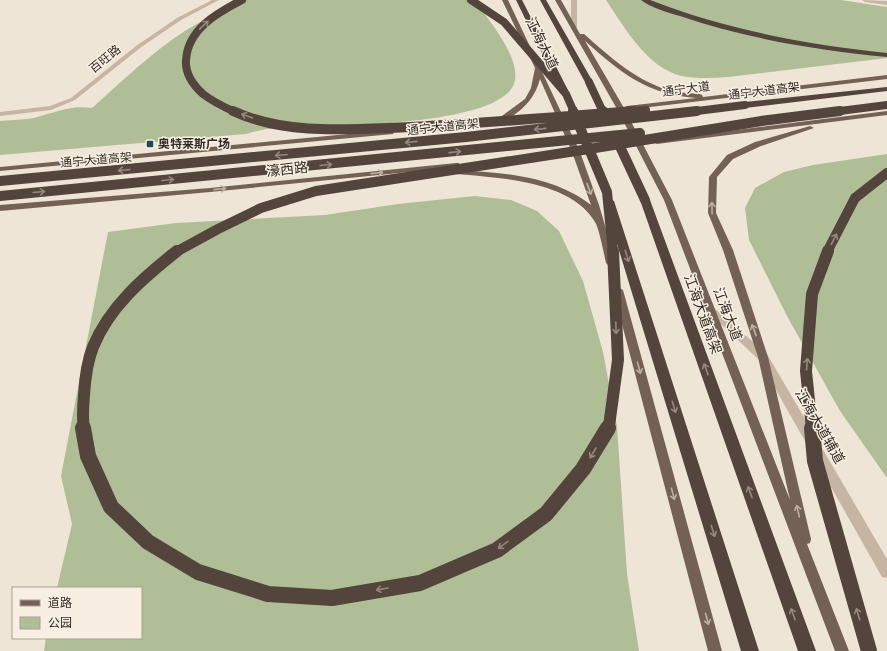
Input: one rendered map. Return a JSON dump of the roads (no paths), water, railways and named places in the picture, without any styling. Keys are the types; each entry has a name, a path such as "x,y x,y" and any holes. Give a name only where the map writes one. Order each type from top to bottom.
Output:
{"highway":[{"path":"242,0 217,14 198,32 189,44 186,54 186,67 192,82 207,98 232,111 256,119 289,126 343,129 430,126 661,109 746,105"},
{"path":"471,0 504,22 566,94"},
{"path":"519,0 566,94 607,192 750,651"},
{"name":"江海大道高架","path":"543,0 589,82 645,200 807,651"},
{"path":"644,0 706,23 776,40 835,50 887,55"},
{"name":"通宁大道高架","path":"0,181 379,146 633,120 887,89"},
{"name":"通宁大道高架","path":"0,196 768,120 887,105"},
{"path":"607,192 613,252 618,360 609,426 583,469 546,514 497,550 420,583 332,598 268,594 198,572 148,542 111,507 88,456 82,420 85,378 93,348 112,313 150,274 179,250 261,208 316,191 768,120"},
{"path":"869,651 815,461 806,371 812,294 828,250 855,198 887,172"}],"main road":[{"name":"江海大道","path":"505,0 576,152 595,205 715,651"},
{"name":"江海大道","path":"558,0 641,144 668,200 842,651"},
{"path":"574,28 612,63 645,84 672,93 700,96 750,94"},
{"path":"499,121 522,108 537,83 538,68"},
{"name":"通宁大道","path":"559,116 887,77"},
{"path":"576,152 887,113"},
{"name":"濠西路","path":"0,169 559,116"},
{"path":"813,576 763,356 742,297 728,250 712,213 712,177 730,157 758,144 806,129 863,116"},
{"name":"濠西路","path":"0,208 210,190 576,152"},
{"path":"414,170 484,173 516,177 544,185 575,197 589,208 601,225"}],"street":[{"name":"百旺路","path":"0,114 51,108 73,100 138,47 179,19 216,0"},
{"path":"574,0 574,28"},
{"path":"865,0 887,3"},
{"name":"江海大道辅道","path":"710,309 763,356 887,572"}],"place":[{"name":"奥特莱斯广场","path":"150,144"}]}
